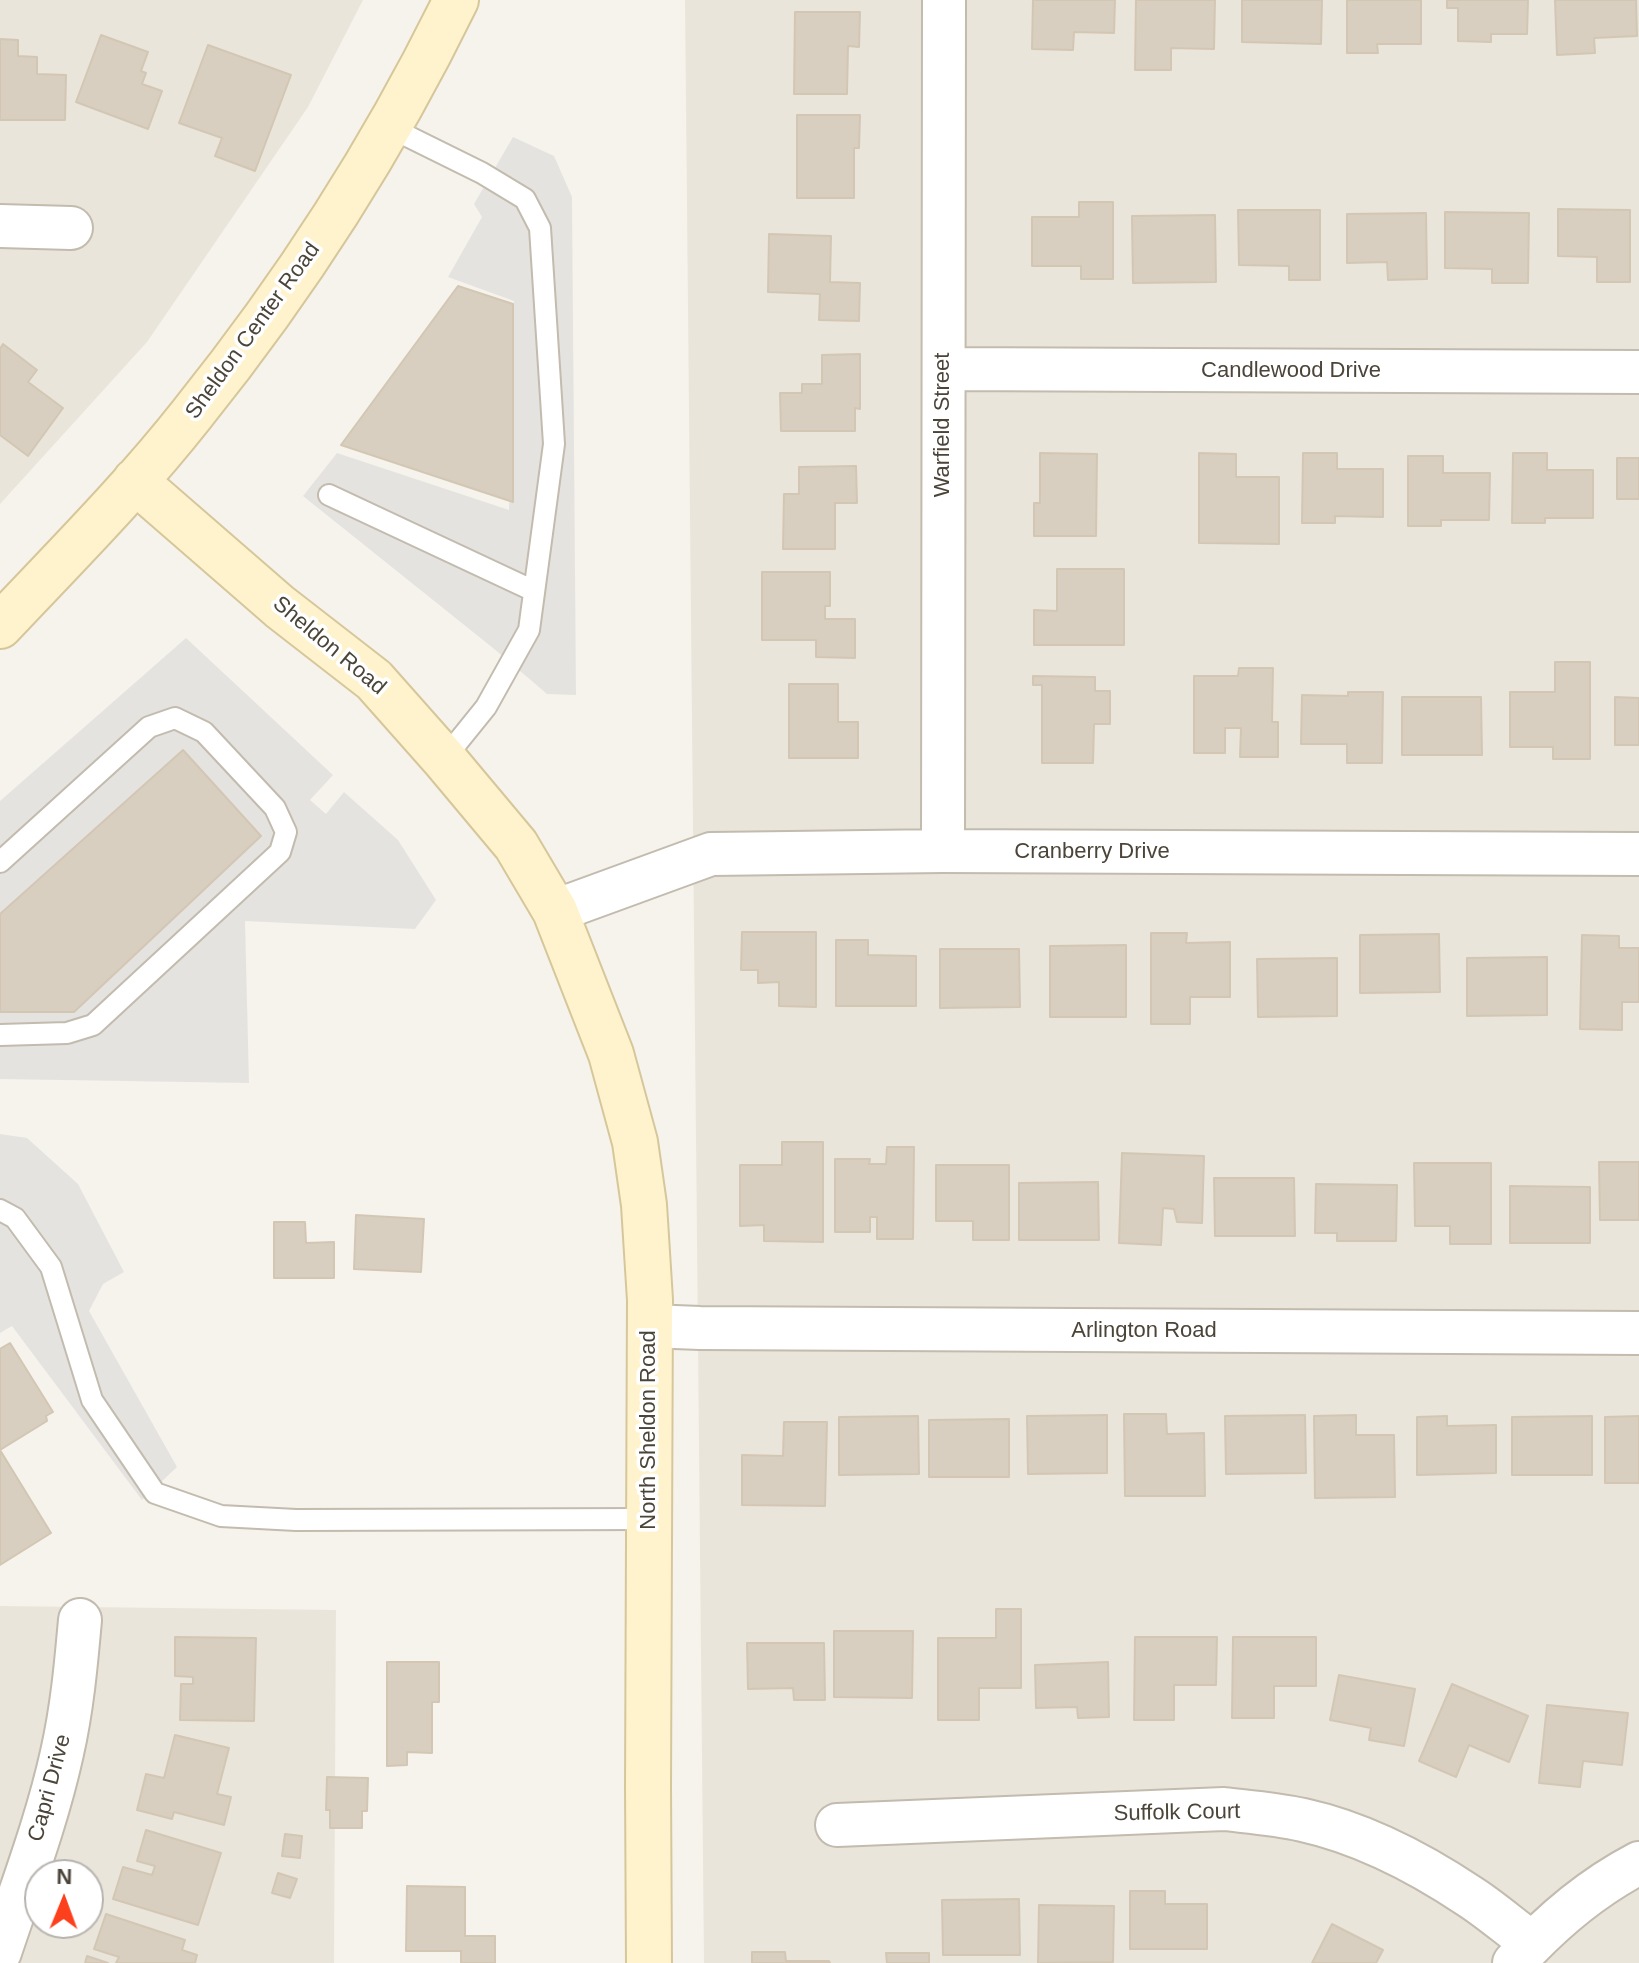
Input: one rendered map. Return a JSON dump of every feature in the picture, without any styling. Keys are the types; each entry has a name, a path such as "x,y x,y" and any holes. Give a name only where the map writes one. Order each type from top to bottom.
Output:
{"street":[{"name":"Sheldon Center Road","path":"0,626 190,417 287,287 368,164 429,57 456,0"},
{"name":"Warfield Street","path":"943,851 944,0"},
{"path":"0,226 71,228"},
{"name":"Candlewood Drive","path":"944,369 1639,372"},
{"name":"Sheldon Road","path":"135,481 280,607 374,680 516,845 555,911"},
{"name":"Cranberry Drive","path":"555,911 711,854 943,851 1639,854"},
{"name":"North Sheldon Road","path":"555,911 611,1054 635,1142 644,1205 650,1300 649,1963"},
{"name":"Arlington Road","path":"649,1326 1639,1333"},
{"name":"Capri Drive","path":"0,1952 12,1878 42,1826 62,1753 75,1681 80,1620"},
{"name":"Suffolk Court","path":"837,1825 1224,1809 1303,1820 1354,1835 1409,1860 1470,1896 1523,1953"},
{"path":"1523,1953 1583,1900 1639,1863"}],"lane":[{"path":"389,127 482,173 525,199 540,228 554,444 529,630 486,707 444,759"},
{"path":"329,495 534,591"},
{"path":"0,862 149,727 175,718 204,732 275,808 286,832 280,852 93,1025 67,1033 0,1035"},
{"path":"5,1219 51,1267 92,1400 155,1493 221,1516 249,1518 649,1519"}],"shaded area":[{"path":"0,0 363,0 308,107 147,342 0,504"},
{"path":"685,0 1639,0 1639,1963 704,1963"},
{"path":"513,137 554,156 572,197 576,695 547,694 303,496 337,453 509,510 514,301 448,277 482,217 474,204"},
{"path":"186,638 333,775 310,800 326,814 344,792 398,840 436,900 415,929 245,921 249,1083 0,1079 0,801"},
{"path":"0,1134 27,1138 78,1184 124,1272 103,1284 89,1311 177,1467 142,1500 12,1326 0,1333"},
{"path":"0,1606 336,1610 334,1963 0,1963"}],"building":[{"path":"1033,0 1115,0 1114,33 1074,32 1073,50 1032,49"},
{"path":"1136,0 1215,0 1214,49 1171,48 1171,70 1135,70"},
{"path":"1242,0 1322,0 1321,44 1242,42"},
{"path":"1347,0 1421,0 1421,44 1377,44 1378,53 1347,53"},
{"path":"1447,0 1528,0 1527,34 1491,34 1491,42 1458,41 1458,8 1447,8"},
{"path":"1555,0 1636,0 1637,36 1594,38 1595,53 1557,55"},
{"path":"795,12 860,12 859,47 848,46 847,94 794,94"},
{"path":"101,35 148,52 141,71 146,73 142,84 162,91 148,129 76,102"},
{"path":"0,39 18,40 18,56 37,57 37,74 66,75 65,120 0,120"},
{"path":"208,45 291,75 255,171 215,156 222,138 179,123"},
{"path":"797,115 860,115 859,148 854,148 854,198 797,198"},
{"path":"1079,202 1113,202 1113,279 1081,279 1081,266 1032,266 1032,217 1079,217"},
{"path":"1558,209 1630,210 1630,282 1597,282 1597,257 1558,256"},
{"path":"1238,210 1320,210 1320,280 1289,280 1289,266 1239,265"},
{"path":"1445,212 1529,213 1528,283 1492,283 1492,269 1445,268"},
{"path":"1426,213 1427,279 1388,280 1387,262 1347,263 1347,214"},
{"path":"1215,215 1216,282 1133,283 1132,216"},
{"path":"769,234 831,236 830,282 860,283 859,321 819,320 820,294 768,292"},
{"path":"458,286 513,304 513,502 341,445"},
{"path":"3,344 37,370 28,382 63,408 28,456 0,435 0,349"},
{"path":"860,354 860,409 855,408 855,431 781,431 780,393 802,393 802,384 822,384 822,355"},
{"path":"1040,453 1097,454 1096,536 1034,536 1034,503 1040,503"},
{"path":"1199,453 1236,454 1236,477 1279,477 1279,544 1199,543"},
{"path":"1303,453 1337,453 1337,469 1383,469 1383,517 1335,516 1335,523 1302,523"},
{"path":"1513,453 1547,453 1547,470 1593,470 1593,518 1545,518 1545,523 1512,523"},
{"path":"1408,456 1443,456 1443,473 1490,473 1489,520 1441,520 1441,526 1408,526"},
{"path":"1617,458 1639,458 1639,499 1617,499"},
{"path":"856,466 857,503 835,503 835,549 783,549 784,494 799,494 799,467"},
{"path":"1057,569 1124,569 1124,645 1034,645 1034,610 1057,611"},
{"path":"762,572 830,572 830,606 825,606 825,619 855,619 855,658 816,657 816,640 762,640"},
{"path":"1555,662 1590,662 1590,759 1553,759 1553,747 1510,747 1510,692 1555,692"},
{"path":"1239,668 1273,668 1272,722 1278,722 1278,757 1240,757 1241,728 1225,728 1225,753 1194,753 1194,676 1238,676"},
{"path":"1033,676 1095,677 1095,691 1110,691 1110,724 1094,724 1093,763 1042,763 1042,685 1033,685"},
{"path":"789,684 838,684 838,722 858,722 858,758 789,758"},
{"path":"1348,692 1383,692 1382,763 1347,763 1347,744 1301,744 1302,695 1348,696"},
{"path":"1402,697 1481,697 1482,755 1402,755"},
{"path":"1615,697 1639,698 1639,745 1615,745"},
{"path":"183,750 261,836 74,1012 0,1012 0,914"},
{"path":"742,932 816,932 816,1007 779,1006 779,982 758,983 758,970 741,970"},
{"path":"1151,933 1187,933 1186,943 1230,942 1230,997 1190,997 1190,1024 1151,1024"},
{"path":"1439,934 1440,992 1360,993 1360,935"},
{"path":"1582,935 1619,936 1619,948 1639,948 1639,1002 1622,1002 1622,1030 1580,1029"},
{"path":"836,940 868,940 868,955 916,956 916,1006 836,1006"},
{"path":"1126,945 1126,1017 1050,1017 1050,946"},
{"path":"940,949 1019,949 1020,1007 940,1008"},
{"path":"1547,957 1547,1015 1467,1016 1467,958"},
{"path":"1337,958 1337,1016 1258,1017 1257,959"},
{"path":"782,1142 823,1142 823,1242 764,1241 764,1225 740,1226 740,1165 782,1165"},
{"path":"887,1147 914,1147 913,1239 877,1239 877,1217 870,1217 870,1232 835,1232 835,1159 870,1159 869,1164 886,1164"},
{"path":"1122,1153 1204,1156 1202,1223 1177,1222 1174,1209 1163,1208 1161,1245 1119,1243"},
{"path":"1599,1162 1639,1162 1639,1220 1600,1220"},
{"path":"1414,1163 1491,1163 1491,1244 1450,1244 1450,1226 1415,1226"},
{"path":"936,1165 1009,1165 1009,1240 973,1240 973,1221 936,1221"},
{"path":"1214,1178 1294,1178 1295,1236 1215,1236"},
{"path":"1098,1182 1099,1240 1019,1240 1019,1183"},
{"path":"1316,1184 1397,1185 1396,1241 1337,1241 1337,1233 1315,1233"},
{"path":"1510,1186 1590,1187 1590,1243 1510,1243"},
{"path":"356,1215 424,1219 421,1272 354,1269"},
{"path":"274,1222 305,1222 306,1243 334,1242 334,1278 274,1278"},
{"path":"10,1343 53,1412 46,1416 47,1421 0,1450 0,1349"},
{"path":"1124,1414 1166,1414 1167,1434 1204,1433 1205,1496 1125,1496"},
{"path":"1107,1415 1107,1473 1028,1474 1027,1416"},
{"path":"1305,1415 1306,1473 1226,1474 1225,1416"},
{"path":"1356,1415 1356,1435 1394,1435 1395,1497 1315,1498 1314,1416"},
{"path":"918,1416 919,1474 839,1475 839,1417"},
{"path":"1447,1416 1447,1426 1496,1425 1496,1473 1417,1475 1417,1417"},
{"path":"1592,1416 1592,1475 1512,1475 1512,1417"},
{"path":"1639,1416 1639,1483 1605,1483 1605,1417"},
{"path":"1009,1419 1009,1477 929,1477 929,1420"},
{"path":"784,1422 827,1422 825,1506 742,1505 742,1455 783,1456"},
{"path":"0,1450 51,1533 0,1565"},
{"path":"996,1609 1021,1609 1021,1688 979,1688 979,1720 938,1720 938,1638 996,1638"},
{"path":"834,1631 913,1631 912,1698 834,1697"},
{"path":"175,1637 256,1638 254,1721 180,1720 181,1684 193,1684 193,1677 175,1676"},
{"path":"1135,1637 1217,1637 1216,1685 1174,1685 1174,1720 1134,1720"},
{"path":"1233,1637 1316,1637 1316,1686 1274,1686 1274,1718 1232,1718"},
{"path":"747,1643 824,1643 825,1700 794,1700 793,1688 748,1689"},
{"path":"387,1662 439,1662 439,1702 432,1702 432,1753 407,1752 407,1765 387,1766"},
{"path":"1108,1662 1109,1717 1078,1718 1077,1707 1036,1708 1035,1665"},
{"path":"1339,1675 1415,1689 1404,1746 1369,1740 1371,1728 1330,1720"},
{"path":"1452,1684 1528,1716 1509,1762 1469,1745 1456,1777 1419,1761"},
{"path":"1547,1705 1628,1713 1622,1765 1583,1761 1580,1787 1539,1783"},
{"path":"175,1735 229,1748 217,1794 231,1797 224,1825 174,1812 172,1819 137,1810 146,1774 164,1778"},
{"path":"327,1777 368,1778 367,1811 362,1811 362,1828 330,1828 330,1810 326,1810"},
{"path":"146,1830 221,1853 198,1925 113,1899 123,1867 152,1875 155,1866 137,1861"},
{"path":"285,1834 302,1836 300,1858 282,1856"},
{"path":"278,1873 297,1879 290,1898 272,1893"},
{"path":"407,1886 465,1887 465,1936 495,1936 495,1963 461,1963 461,1951 406,1951"},
{"path":"1130,1891 1165,1891 1165,1904 1207,1904 1207,1949 1130,1949"},
{"path":"1019,1899 1020,1955 943,1955 942,1900"},
{"path":"1039,1905 1114,1906 1113,1962 1038,1963"},
{"path":"106,1914 185,1940 182,1950 197,1955 195,1963 116,1963 119,1957 94,1949 97,1939 104,1939"},
{"path":"1332,1924 1383,1950 1376,1963 1312,1963"},
{"path":"752,1952 785,1952 786,1961 830,1963 752,1963"},
{"path":"886,1953 929,1953 929,1963 887,1963"},
{"path":"87,1956 108,1963 85,1963"}]}
